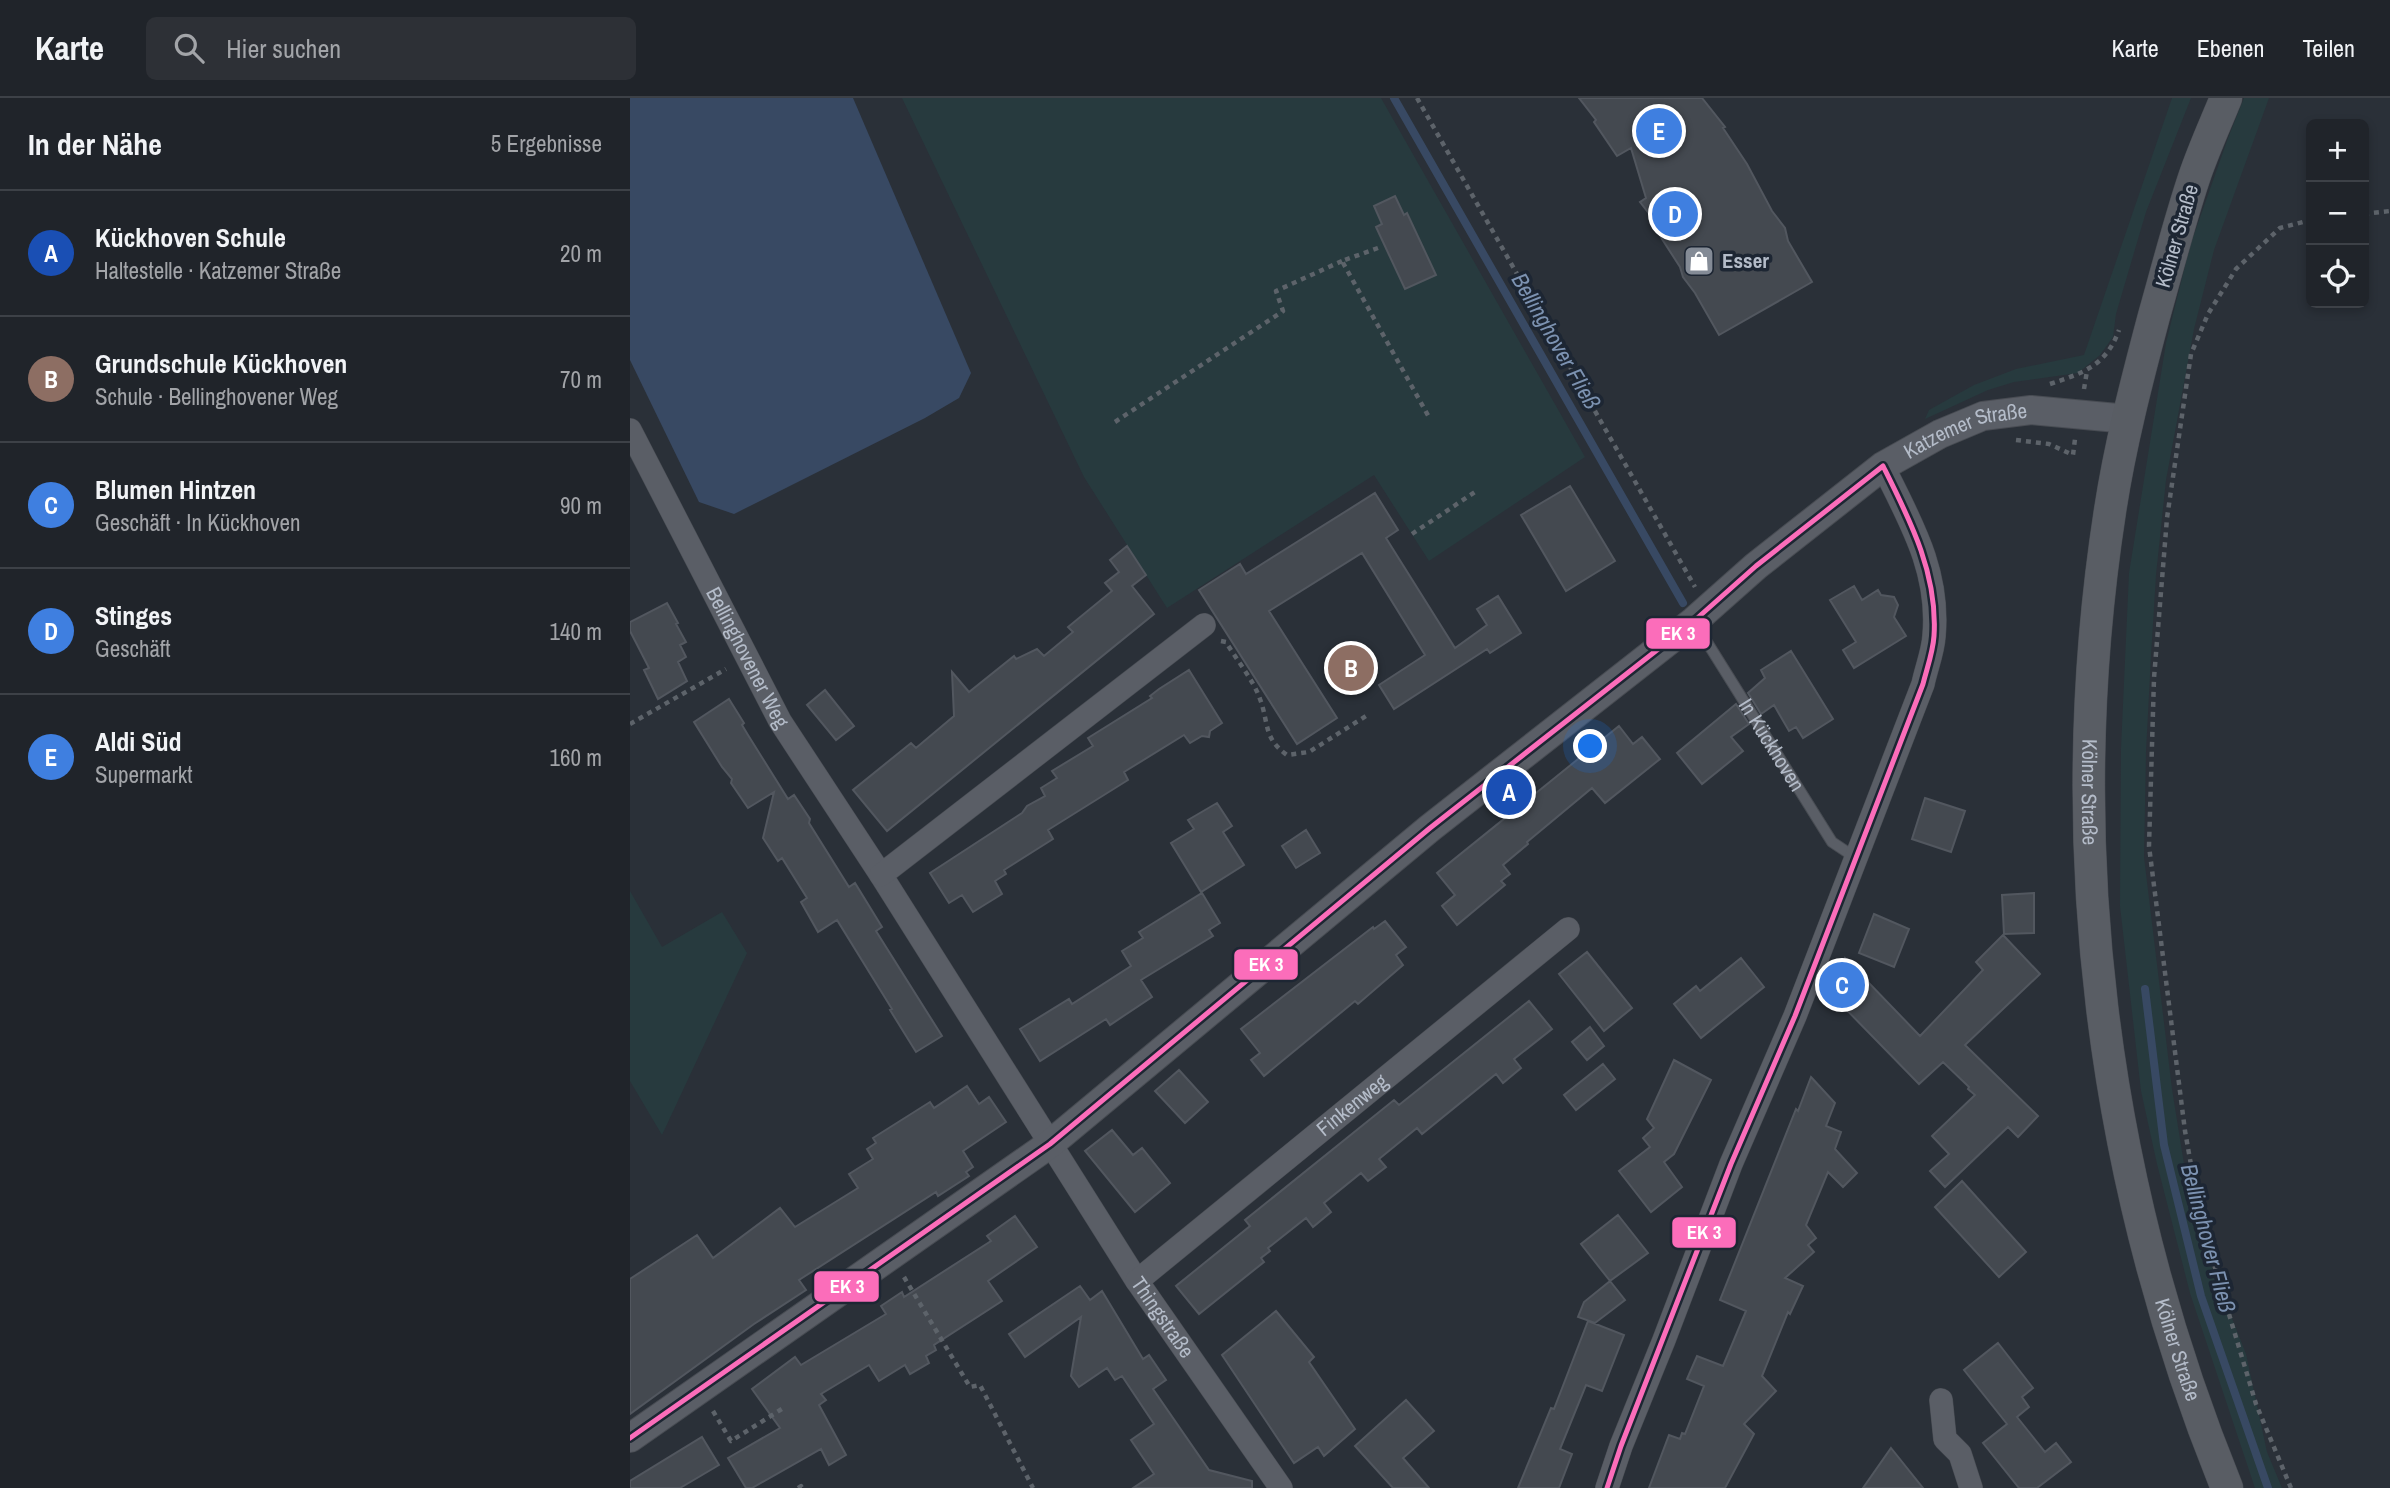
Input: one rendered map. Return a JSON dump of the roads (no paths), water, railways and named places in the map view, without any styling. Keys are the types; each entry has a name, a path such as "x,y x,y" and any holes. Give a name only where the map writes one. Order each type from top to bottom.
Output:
{"main road":[{"name":"Kölner Straße","path":"2226,98 2194,178 2162,289 2128,419 2110,510 2096,616 2090,710 2088,832 2094,939 2106,1046 2124,1153 2149,1258 2180,1361 2227,1488"}],"street":[{"name":"Katzemer Straße","path":"630,1438 1050,1144 1430,828 1701,615 1756,566 1883,466 1940,434 1983,416 2031,410 2128,419"},
{"name":"Bellinghovener Weg","path":"630,430 780,721 881,875 1050,1144"},
{"path":"1607,1488 1731,1164 1795,1016 1923,684 1934,636 1933,593 1925,555 1883,466"},
{"path":"881,875 1204,625"},
{"name":"Finkenweg","path":"1137,1281 1568,929"},
{"name":"Thingstraße","path":"1050,1144 1137,1281 1281,1488"},
{"path":"1941,1400 1945,1439 1960,1454 1971,1488"}],"lane":[{"name":"In Kückhoven","path":"1701,615 1832,842 1856,858"}],"water":[{"path":"630,98 853,98 971,373 959,398 925,418 734,514 699,502 630,360"}],"waterway":[{"name":"Bellinghover Fließ","path":"1394,98 1683,603"},
{"name":"Bellinghover Fließ","path":"2145,989 2164,1145 2201,1296 2268,1488"}],"place":[{"name":"Aldi Süd","path":"1659,131"},
{"name":"Stinges","path":"1675,214"},
{"name":"Esser","path":"1699,261"},
{"name":"Grundschule Kückhoven","path":"1351,668"},
{"name":"Kückhoven Schule","path":"1509,792"},
{"name":"Blumen Hintzen","path":"1842,985"}]}
